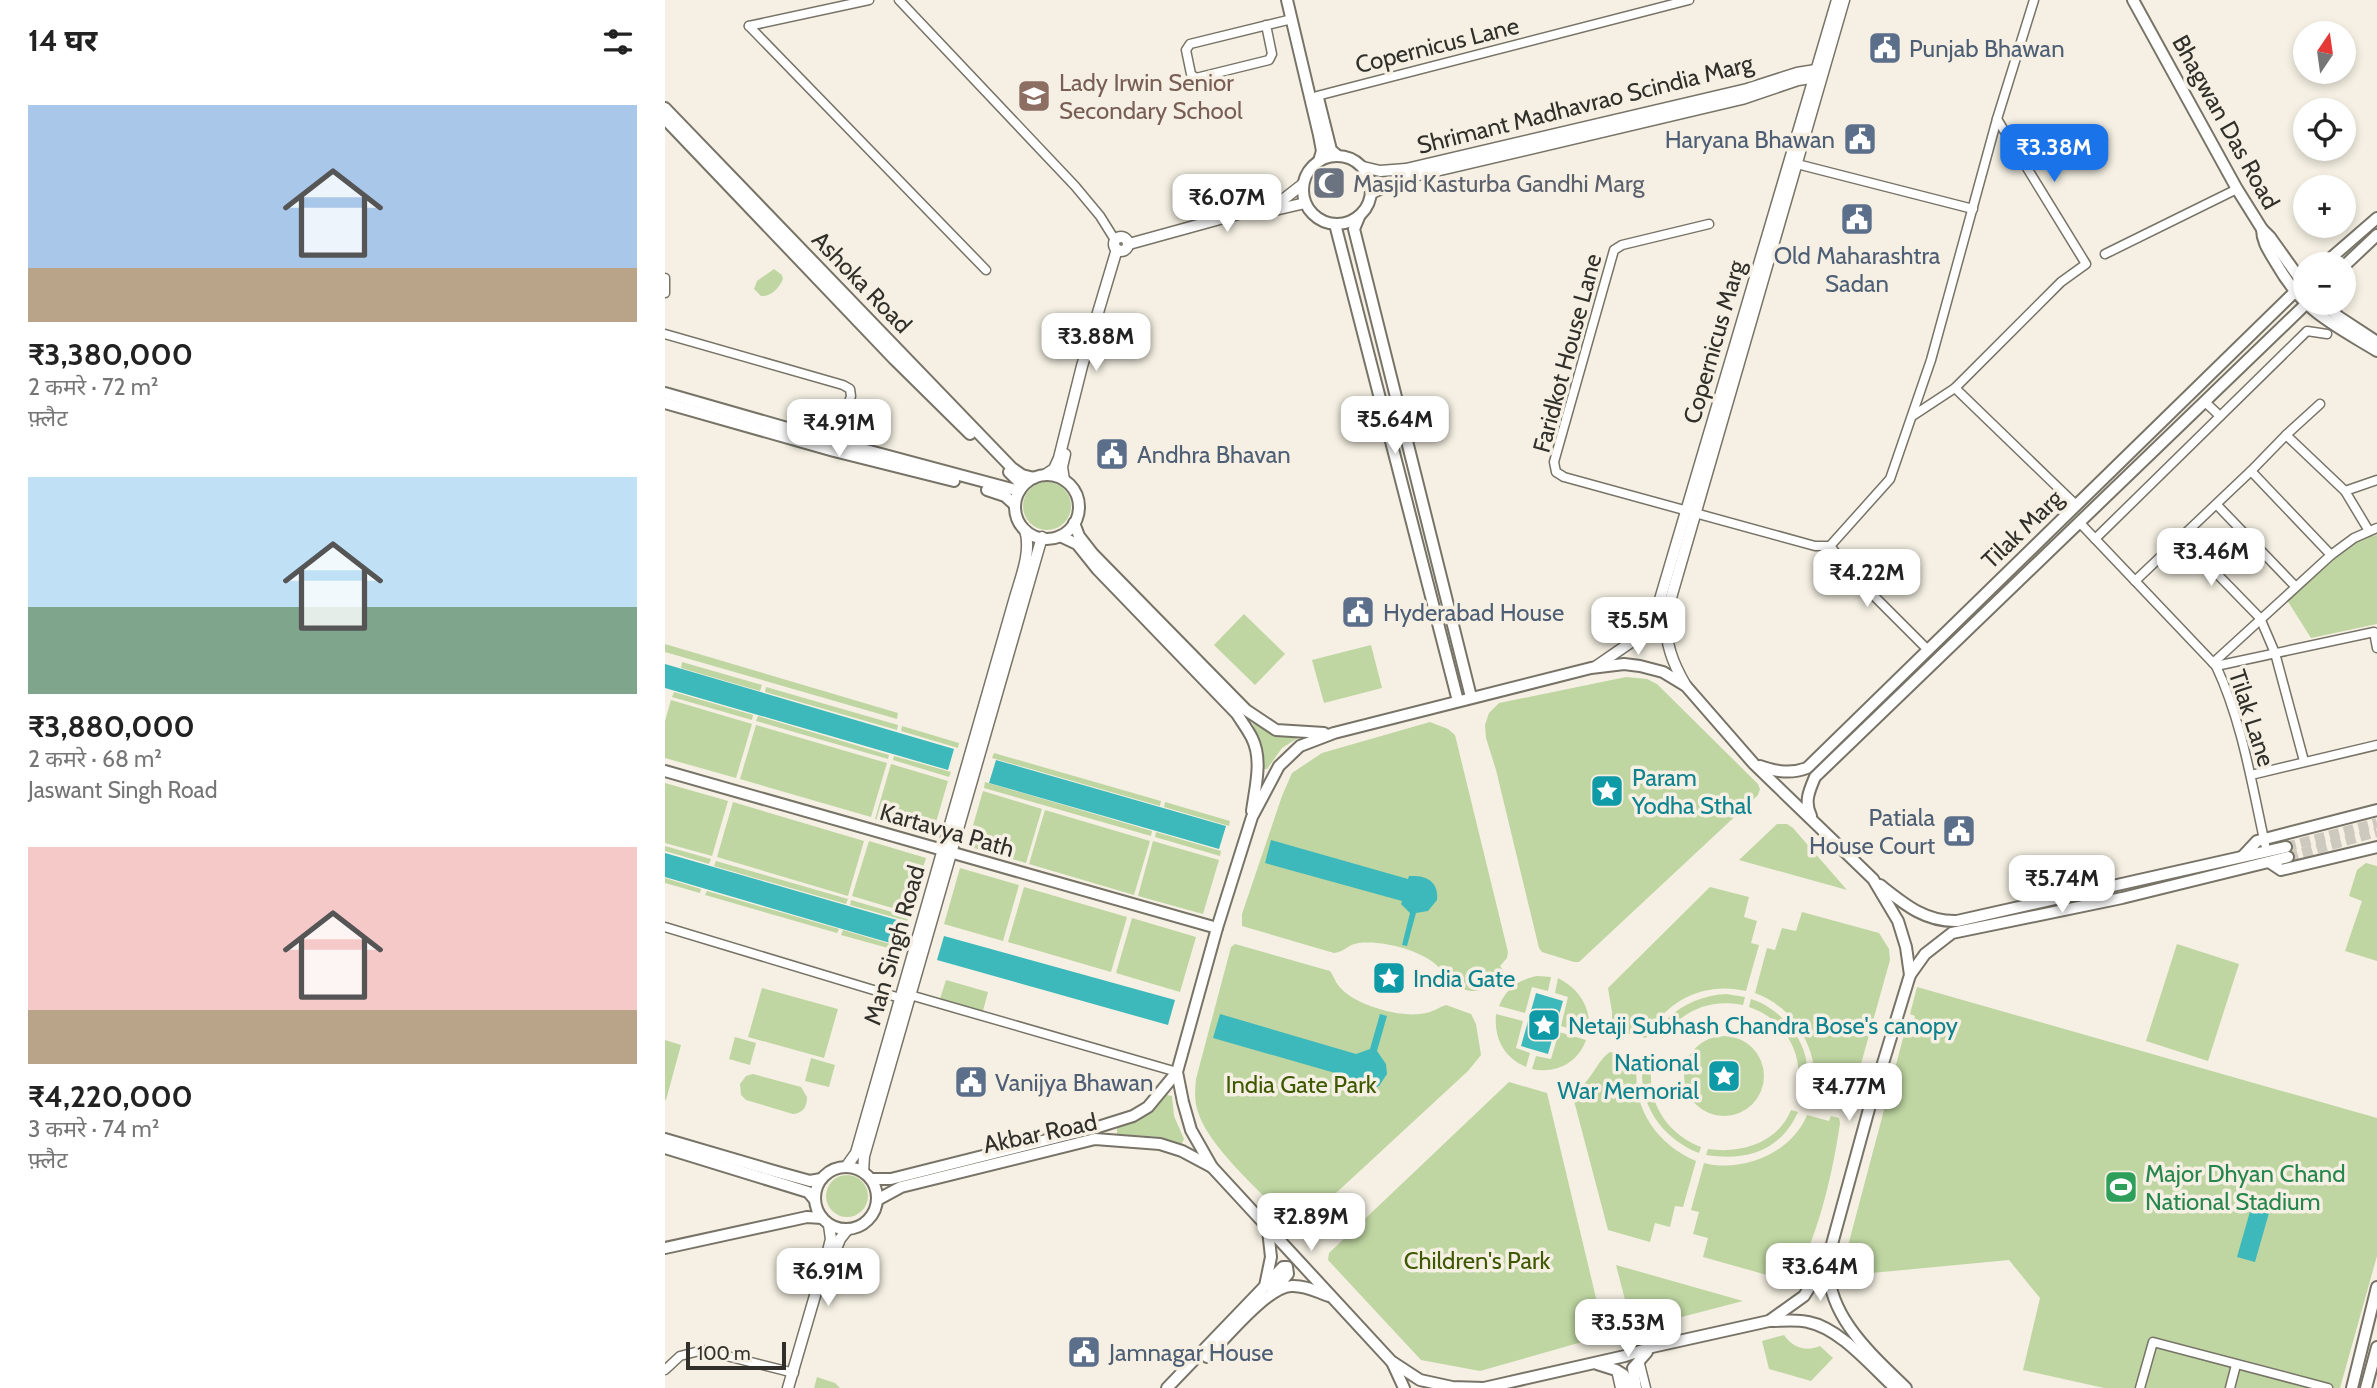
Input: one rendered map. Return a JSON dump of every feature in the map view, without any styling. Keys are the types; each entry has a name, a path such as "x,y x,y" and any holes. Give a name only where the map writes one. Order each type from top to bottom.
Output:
{"main road":[{"path":"1287,0 1322,151 1319,161 1306,175 1303,184 1305,203 1317,218 1335,225 1359,217"},
{"path":"1293,0 1331,150 1338,156"},
{"name":"Bhagwan Das Road","path":"2133,0 2237,189 2262,229 2293,269"},
{"name":"Ashoka Road","path":"665,108 1012,468 1022,475 1039,476"},
{"name":"Ashoka Road","path":"665,119 894,359 1019,482 1020,490"},
{"path":"1319,161 1338,156 1350,158 1363,167 1371,183 1372,193 1367,207 1354,229 1471,698"},
{"path":"2338,252 2377,218"},
{"path":"1335,225 1458,701"},
{"name":"Bhagwan Das Road","path":"2262,229 2262,241 2293,291"},
{"path":"2356,254 2377,234"},
{"name":"Tilak Marg","path":"1754,764 1774,771 1795,772 1807,768 2293,294"},
{"name":"Tilak Marg","path":"1814,823 1807,809 1807,797 1815,776 2295,315"},
{"name":"Bhagwan Das Road","path":"2323,315 2377,351"},
{"path":"2337,315 2377,342"},
{"path":"665,394 835,447 1020,490"},
{"path":"665,403 993,491 1005,496 1015,505"},
{"path":"1060,536 1074,523 1079,512 1076,494 1064,480 1039,476 1020,490 1015,505 1016,516 1025,530 1042,537 1060,536 1077,544 1097,569 1242,712 1276,730 1334,733"},
{"path":"1074,523 1079,536 1093,554 1242,712 1254,740 1258,772 1252,817 1217,928 1177,1072 1191,1129 1212,1167 1391,1362 1404,1388"},
{"path":"1252,817 1279,766 1300,746 1334,733 1458,701 1591,668 1624,664 1663,672 1686,686 1754,764 1873,879 1917,912 1935,920 1957,921 2243,856 2268,856 2281,870 2377,847"},
{"name":"Kartavya Path","path":"665,771 1217,928"},
{"path":"2243,856 2257,841 2377,810"},
{"path":"1906,1388 1863,1346 1838,1308 1827,1274 1828,1258 1869,1109 1910,975 1925,954 1952,933 2122,898 2287,852"},
{"path":"1873,879 1898,921 1906,947 1910,975"},
{"path":"1935,920 1941,940"},
{"name":"Akbar Road","path":"867,1176 891,1179 1106,1125 1148,1107 1177,1072"},
{"path":"1106,1125 1109,1140"},
{"path":"665,1139 810,1181 821,1179"},
{"name":"Akbar Road","path":"877,1200 901,1187 1095,1139 1160,1144 1212,1167"},
{"path":"665,1148 809,1192 825,1221"},
{"path":"665,1240 806,1210 814,1200 821,1179 828,1172 846,1167 867,1176 875,1186 877,1200 871,1217 857,1228 846,1229 807,1217 665,1248"},
{"path":"1268,1230 1271,1257 1269,1289"},
{"path":"1769,1321 1804,1296 1828,1258"},
{"path":"1177,1388 1296,1260"},
{"path":"1167,1388 1269,1289 1298,1287 1332,1297"},
{"path":"2352,1388 2377,1287"},
{"path":"1391,1362 1420,1380 1452,1388 1484,1388 1769,1321 1807,1321 1830,1331 1849,1344 1895,1388"},
{"path":"2366,1388 2377,1347"},
{"path":"1636,1388 1633,1368 1652,1348"},
{"path":"1595,1363 1625,1375 1627,1388"}],"street":[{"path":"869,0 749,26 986,270"},
{"path":"899,0 1075,186 1122,246"},
{"name":"Copernicus Lane","path":"1317,96 1689,0"},
{"name":"Copernicus Marg","path":"1686,686 1671,659 1661,614 1819,73 1836,0"},
{"name":"Copernicus Marg","path":"1819,73 1845,0"},
{"path":"1830,547 1888,483 1914,415 1997,119 2034,0"},
{"path":"1266,25 1272,54 1269,60 1196,78 1191,75 1186,50 1189,44 1266,25 1292,19"},
{"name":"Shrimant Madhavrao Scindia Marg","path":"1363,167 1380,171 1406,170 1819,73"},
{"name":"Shrimant Madhavrao Scindia Marg","path":"1372,193 1406,178 1742,99 1819,73"},
{"path":"1914,415 1955,388 2061,282 2086,264 1997,119"},
{"name":"Copernicus Marg","path":"1691,511 1797,164 1801,135"},
{"path":"1797,164 1973,209"},
{"path":"1122,246 1280,202 1303,184"},
{"path":"2105,254 2237,189"},
{"path":"1122,246 1216,227 1285,206 1305,203"},
{"name":"Faridkot House Lane","path":"1691,511 1564,477 1556,472 1555,462 1614,250 1622,245 1709,224"},
{"path":"1039,476 1054,469 1059,458 1082,366 1122,246"},
{"path":"1064,480 1064,459 1081,389 1122,246"},
{"path":"665,278 665,292"},
{"path":"2095,539 2307,331 2327,334"},
{"path":"665,334 850,389 851,396 835,447"},
{"path":"1955,388 2076,505"},
{"path":"2205,402 2220,416"},
{"path":"2135,581 2320,404"},
{"path":"2215,664 2260,618 2331,555 2354,538 2373,529 2345,491 2286,435"},
{"path":"2251,471 2331,555"},
{"path":"2345,491 2377,480"},
{"path":"2217,505 2295,586"},
{"path":"1691,511 1815,546 1830,547 1928,650"},
{"name":"Tilak Lane","path":"2080,523 2215,664 2225,685 2251,775 2268,856"},
{"name":"Man Singh Road","path":"947,853 1028,549 1025,530"},
{"name":"Man Singh Road","path":"846,1167 856,1153 905,996 1042,537"},
{"path":"2182,538 2260,618 2276,653 2304,761"},
{"name":"Copernicus Marg","path":"1591,668 1600,665 1632,642 1661,614"},
{"path":"2215,664 2375,632 2377,648"},
{"path":"2251,775 2377,745"},
{"path":"665,927 1177,1072"},
{"name":"Man Singh Road","path":"867,1176 864,1156 905,996"},
{"path":"788,1388 831,1239 825,1221"},
{"path":"795,1388 836,1248 846,1229"},
{"path":"2140,1388 2153,1342 2328,1388"},
{"path":"665,1370 680,1356 703,1350 794,1373"},
{"path":"1639,1360 1646,1388"},
{"path":"2229,1388 2236,1364"},
{"path":"1616,1370 1621,1388"}],"green space":[{"path":"774,269 783,279 774,291 761,296 754,289 757,281"},
{"path":"1047,482 1064,489 1071,506 1064,523 1047,530 1030,523 1023,506 1030,489"},
{"path":"2377,535 2377,624 2311,638 2285,597 2339,551 2364,538"},
{"path":"1244,614 1285,654 1255,685 1214,645"},
{"path":"665,644 898,713 897,719 665,652"},
{"path":"1371,645 1382,688 1324,703 1312,660"},
{"path":"682,662 762,685 760,691 681,668"},
{"path":"1626,677 1647,679 1657,684 1760,789 1758,795 1579,962 1574,962 1542,952 1539,948 1485,725 1489,713 1499,703"},
{"path":"766,687 898,725 897,730 765,692"},
{"path":"674,692 753,715 752,720 672,697"},
{"path":"671,700 752,724 736,778 665,758 665,721"},
{"path":"758,716 889,755 888,759 756,721"},
{"path":"1251,719 1269,732 1282,736 1301,736 1282,748 1267,769 1262,769 1260,743"},
{"path":"1430,722 1455,735 1508,952 1507,958 1500,966 1503,970 1485,987 1469,991 1450,985 1435,964 1404,948 1380,943 1359,943 1334,953 1242,926 1242,914 1292,773 1322,753"},
{"path":"756,725 887,763 871,817 740,779"},
{"path":"902,726 959,743 958,748 901,731"},
{"path":"994,753 1161,801 1160,806 992,758"},
{"path":"894,756 951,772 949,777 893,760"},
{"path":"891,764 948,781 932,836 875,819"},
{"path":"985,782 1152,831 1151,836 984,788"},
{"path":"665,783 728,801 712,856 665,843"},
{"path":"983,791 1042,809 1026,863 967,846"},
{"path":"733,802 864,841 848,896 717,857"},
{"path":"1165,802 1230,821 1229,826 1164,807"},
{"path":"1045,810 1150,841 1134,895 1029,864"},
{"path":"1777,824 1787,824 1793,828 1847,890 1739,860"},
{"path":"1156,832 1221,851 1220,856 1155,837"},
{"path":"869,841 926,858 909,913 852,896"},
{"path":"1153,841 1219,860 1203,914 1138,896"},
{"path":"665,846 711,859 709,864 665,851"},
{"path":"716,861 848,899 846,904 714,866"},
{"path":"2366,863 2377,866 2377,961 2345,951 2362,901 2349,896 2357,870"},
{"path":"960,868 1019,885 1003,941 944,924"},
{"path":"665,878 701,889 700,893 665,883"},
{"path":"1024,887 1127,917 1111,972 1008,942"},
{"path":"1710,887 1749,897 1744,917 1757,921 1751,943 1759,945 1746,991 1715,989 1687,997 1664,1014 1646,1038 1625,1033 1623,1040 1616,1038 1612,1033 1608,988"},
{"path":"707,891 839,929 837,933 705,895"},
{"path":"851,900 909,917 907,921 850,905"},
{"path":"1802,912 1879,933 1889,949 1890,960 1854,1089 1843,1104 1834,1102 1835,1097 1820,1094 1814,1089 1811,1055 1801,1032 1777,1005 1755,993 1767,948 1775,950 1782,928 1796,931"},
{"path":"1132,918 1196,937 1180,992 1116,973"},
{"path":"843,930 900,947 899,951 841,935"},
{"name":"India Gate Park","path":"1235,944 1330,971 1338,985 1354,999 1379,1009 1416,1014 1446,1005 1471,1014 1476,1024 1481,1055 1468,1071 1309,1218 1298,1223 1284,1216 1223,1153 1212,1139 1197,1108 1196,1079 1231,947"},
{"path":"2177,944 2239,964 2208,1061 2146,1041"},
{"path":"1537,976 1551,977 1548,991 1532,987 1525,1013 1499,1006 1514,986"},
{"path":"1558,978 1573,988 1583,1001 1589,1017 1588,1034 1561,1026 1568,997 1555,993"},
{"path":"946,980 988,992 983,1011 940,999"},
{"name":"Major Dhyan Chand National Stadium","path":"1917,987 2377,1118 2377,1256 2340,1388 2104,1388 2023,1370 2040,1298 2009,1260 1840,1276 1906,1027 1912,1027 1915,1016 1910,1014"},
{"path":"762,988 838,1009 824,1058 748,1037"},
{"path":"1726,994 1745,997 1743,1005 1708,1005 1678,1020 1662,1038 1654,1034 1669,1017 1686,1005"},
{"path":"1751,999 1771,1009 1795,1033 1805,1054 1806,1087 1798,1086 1797,1060 1788,1037 1772,1019 1749,1007"},
{"path":"1496,1014 1523,1021 1516,1048 1530,1053 1526,1067 1511,1058 1502,1046 1497,1031"},
{"path":"1559,1032 1586,1040 1578,1055 1558,1068 1532,1069 1536,1056 1551,1059"},
{"path":"1724,1036 1739,1039 1752,1048 1761,1061 1764,1076 1761,1091 1752,1104 1739,1113 1724,1116 1709,1113 1696,1104 1687,1091 1684,1076 1687,1061 1696,1048 1709,1039"},
{"path":"735,1037 756,1043 750,1065 729,1059"},
{"path":"665,1040 681,1045 666,1100 665,1100"},
{"path":"1610,1052 1619,1053 1618,1062 1637,1067 1639,1097 1650,1124 1670,1145 1696,1161 1683,1207 1675,1206 1670,1227 1655,1223 1650,1242 1608,1230 1573,1097"},
{"path":"811,1058 835,1065 829,1087 805,1081"},
{"path":"753,1074 801,1087 807,1097 804,1109 793,1114 746,1100 741,1095 740,1084 746,1076"},
{"path":"1642,1074 1651,1074 1654,1098 1664,1119 1680,1136 1701,1147 1699,1153 1676,1140 1658,1122 1646,1100"},
{"name":"Children's Park","path":"1509,1082 1547,1093 1602,1323 1589,1340 1480,1371 1421,1360 1328,1260 1329,1253"},
{"path":"1167,1095 1172,1096 1174,1116 1184,1139 1181,1145 1160,1137 1117,1134 1117,1128 1155,1108"},
{"path":"1791,1110 1798,1112 1791,1126 1772,1145 1748,1155 1706,1155 1708,1149 1733,1150 1757,1144 1777,1131"},
{"path":"1807,1115 1829,1121 1831,1116 1839,1118 1840,1123 1817,1226 1792,1282 1703,1257 1708,1238 1693,1234 1699,1212 1691,1210 1704,1163 1734,1165 1764,1157 1790,1140"},
{"path":"847,1175 862,1181 868,1196 862,1211 847,1217 832,1211 826,1196 832,1181"},
{"path":"1616,1265 1743,1301 1647,1326 1635,1322 1629,1315"},
{"path":"1784,1335 1800,1348 1820,1346 1833,1358 1811,1381 1769,1369 1762,1341"},
{"path":"817,1377 835,1383 840,1388 814,1388"}],"water":[{"path":"665,664 954,749 948,770 665,688"},
{"path":"996,760 1226,826 1219,849 989,783"},
{"path":"1271,840 1408,879 1409,876 1426,878 1436,888 1437,900 1428,911 1416,913 1407,946 1402,945 1410,913 1401,904 1402,901 1265,863"},
{"path":"665,853 904,922 897,945 665,877"},
{"path":"944,936 1175,1000 1168,1025 937,960"},
{"path":"1536,993 1563,1001 1548,1054 1521,1046"},
{"path":"1220,1014 1356,1054 1370,1049 1380,1014 1387,1016 1377,1051 1386,1064 1387,1074 1379,1086 1366,1088 1349,1080 1349,1077 1213,1038"},
{"path":"2251,1208 2269,1213 2255,1262 2237,1257"}],"tunnel":[{"path":"2286,847 2377,823"},
{"path":"2288,857 2377,832"}],"place":[{"name":"Punjab Bhawan","path":"1885,48"},
{"name":"Lady Irwin Senior Secondary School","path":"1034,96"},
{"name":"Haryana Bhawan","path":"1860,139"},
{"name":"Masjid Kasturba Gandhi Marg","path":"1329,183"},
{"name":"Old Maharashtra Sadan","path":"1857,219"},
{"name":"Andhra Bhavan","path":"1112,454"},
{"name":"Hyderabad House","path":"1358,612"},
{"name":"Param Yodha Sthal","path":"1607,791"},
{"name":"Patiala House Court","path":"1959,831"},
{"name":"India Gate","path":"1389,978"},
{"name":"Netaji Subhash Chandra Bose's canopy","path":"1544,1025"},
{"name":"National War Memorial","path":"1724,1076"},
{"name":"Vanijya Bhawan","path":"971,1082"},
{"name":"Major Dhyan Chand National Stadium","path":"2121,1187"},
{"name":"Jamnagar House","path":"1084,1352"}]}
